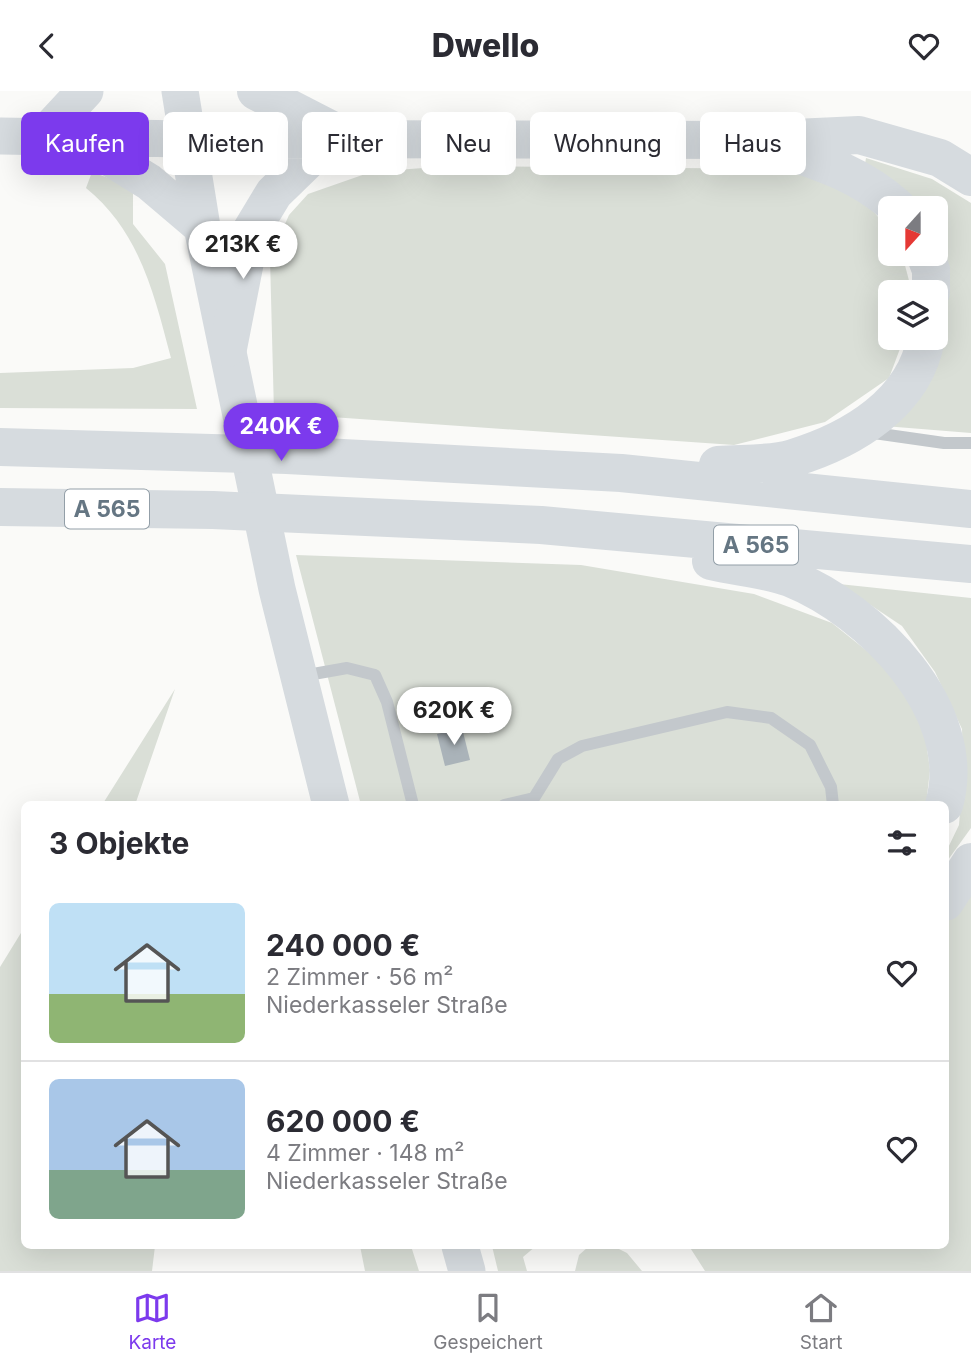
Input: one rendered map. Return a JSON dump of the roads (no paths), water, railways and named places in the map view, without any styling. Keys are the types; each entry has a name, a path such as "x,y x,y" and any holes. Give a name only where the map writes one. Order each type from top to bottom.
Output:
{"highway":[{"path":"256,91 302,114"},
{"path":"806,138 859,135 940,158 971,177"},
{"path":"407,139 700,140"},
{"path":"806,157 841,168 885,196"},
{"path":"228,348 251,231 274,193 302,166"},
{"path":"621,473 791,459 858,431 889,407 909,383 924,350"},
{"name":"A 565","path":"0,447 287,455 621,473 971,509"},
{"name":"A 565","path":"0,507 213,510 541,525 971,564"},
{"path":"541,525 789,578 857,616 900,656 933,708 947,758 945,801"},
{"path":"949,896 971,862"}],"main road":[{"path":"74,112 85,91"},
{"path":"180,91 184,112"},
{"path":"0,136 21,136"},
{"path":"135,175 149,182 202,227"},
{"path":"194,175 202,227 277,589 330,801"},
{"path":"461,1249 467,1271"}],"lane":[{"path":"858,431 944,443 971,443"},
{"path":"298,676 347,668 375,675 387,702 412,801"},
{"path":"535,801 558,759 582,746 727,712 771,718 810,745 831,787 833,801"}]}
